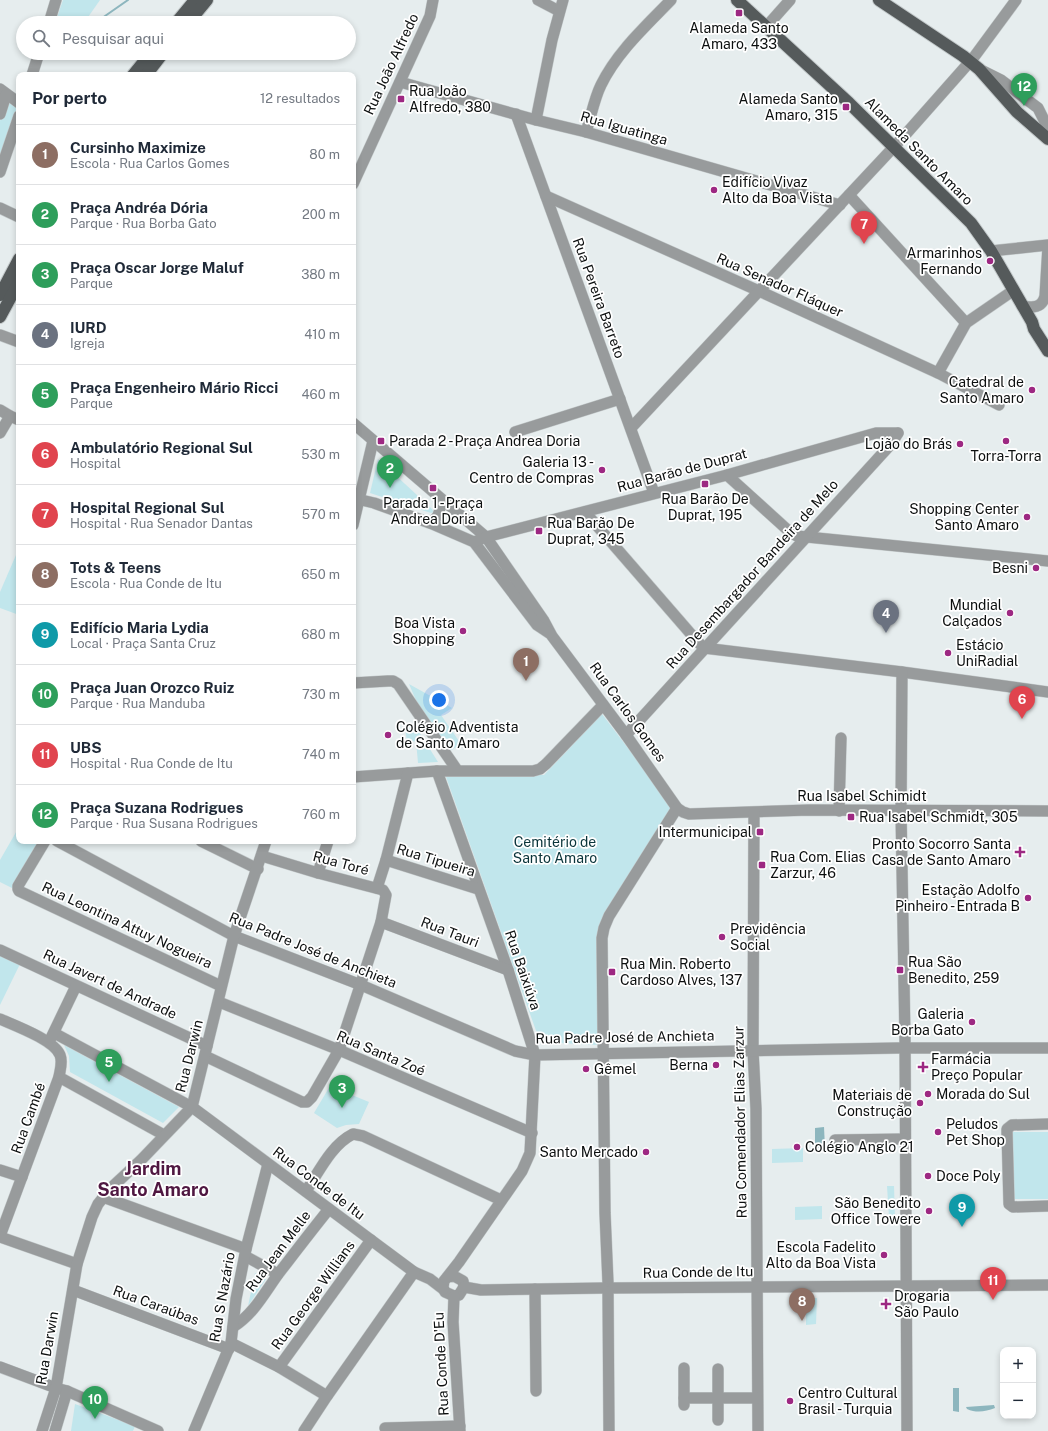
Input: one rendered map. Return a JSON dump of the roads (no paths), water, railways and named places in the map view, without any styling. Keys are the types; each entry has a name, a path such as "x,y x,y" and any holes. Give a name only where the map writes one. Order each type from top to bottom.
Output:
{"main road":[{"path":"182,16 195,0"},
{"path":"194,16 207,0"},
{"name":"Alameda Santo Amaro","path":"736,0 821,77 971,223 991,251 1032,322 1034,329 1048,351"},
{"path":"879,0 974,65 1017,112 1048,139"},
{"path":"135,72 145,60"},
{"path":"148,72 158,60"},
{"path":"0,295 16,265"},
{"path":"0,317 16,288"},
{"path":"1032,322 1048,335"}],"street":[{"path":"51,16 56,0"},
{"name":"Rua João Alfredo","path":"356,177 430,16 433,0"},
{"path":"538,0 559,11"},
{"path":"536,120 559,11 563,0"},
{"path":"586,132 600,86 614,64 630,42 671,0"},
{"path":"766,27 790,0"},
{"path":"631,428 893,147 974,65 1016,0"},
{"path":"33,72 37,60"},
{"path":"974,65 1001,80 1038,108 1048,128"},
{"name":"Rua Iguatinga","path":"400,82 536,120 586,132 840,205"},
{"path":"0,114 3,92 16,101"},
{"name":"Rua Pereira Barreto","path":"516,114 654,493"},
{"path":"0,172 16,125"},
{"path":"849,195 966,322"},
{"name":"Rua Senador Fláquer","path":"546,196 938,373 999,405"},
{"path":"0,208 16,216"},
{"path":"991,251 1048,246 1044,301 1038,306 1034,307 1022,306"},
{"path":"938,373 966,322 1014,290"},
{"path":"0,335 16,341"},
{"path":"515,432 620,399"},
{"path":"0,410 14,418 0,434"},
{"name":"Rua Carlos Gomes","path":"356,426 486,537 544,621 552,636 678,808"},
{"name":"Rua Barão de Duprat","path":"474,542 486,537 585,512 876,433 898,433"},
{"name":"Rua Desembargador Bandeira de Melo","path":"626,735 892,443 898,433"},
{"path":"356,498 373,441"},
{"path":"727,474 791,533 797,536 1048,560"},
{"path":"430,523 437,519 440,513 438,497"},
{"name":"Rua Carlos Gomes","path":"356,498 430,523 474,542 537,625 552,636"},
{"path":"585,512 704,648 902,672 1048,692"},
{"path":"902,672 901,810 905,1048 907,1431"},
{"path":"356,683 393,681 398,684 457,770"},
{"path":"356,777 457,770 533,771 540,769 603,705"},
{"path":"839,811 841,738"},
{"name":"Rua Baixiúva","path":"437,771 508,970 535,1055 530,1153 522,1171 459,1262"},
{"path":"377,888 386,860 408,773"},
{"path":"609,1431 608,1288 605,1213 603,1053 604,978 602,938 609,916 678,808"},
{"name":"Rua Isabel Schimidt","path":"678,808 689,814 754,813 805,810 1048,811"},
{"name":"Rua Comendador Elias Zarzur","path":"754,813 754,1050 756,1109 758,1431"},
{"name":"Rua Leontina Attuy Nogueira","path":"43,844 18,886 19,891 221,986"},
{"name":"Rua Padre José de Anchieta","path":"63,844 234,936 361,985 515,1051 535,1055 754,1050 1048,1048"},
{"path":"207,844 258,869"},
{"name":"Rua Darwin","path":"42,1431 61,1390 72,1290 77,1264 92,1217 98,1204 111,1188 141,1160 192,1107 234,936 258,869 265,844"},
{"path":"318,873 327,844"},
{"name":"Rua Toré","path":"262,856 385,891 386,895 381,922"},
{"name":"Rua Tipueira","path":"386,860 478,889"},
{"path":"338,1050 381,922"},
{"name":"Rua Tauri","path":"381,922 508,970"},
{"name":"Rua Javert de Andrade","path":"0,950 206,1051 302,1102 307,1102 312,1097 338,1050"},
{"path":"52,1037 76,986"},
{"name":"Rua Santa Zoé","path":"219,1002 338,1050 532,1133"},
{"name":"Rua Conde de Itu","path":"0,1018 52,1037 192,1107 414,1272 430,1279 445,1282"},
{"name":"Rua Cambé","path":"0,1236 59,1077 62,1060 52,1037"},
{"path":"59,1077 164,1135"},
{"path":"1048,1124 1012,1125 1007,1128 1006,1132 1009,1204 1013,1207 1048,1206"},
{"path":"306,1191 343,1139 353,1134 363,1136 501,1200"},
{"path":"835,1140 905,1139"},
{"name":"Rua S Nazário","path":"194,1431 230,1346 236,1299 245,1252 268,1164"},
{"path":"0,1170 22,1177"},
{"path":"103,1197 245,1252 278,1274"},
{"name":"Rua Jean Melle","path":"233,1327 241,1322 253,1310 278,1274 329,1209"},
{"path":"0,1236 77,1264"},
{"name":"Rua George Willians","path":"279,1368 371,1240"},
{"path":"459,1262 462,1283 459,1295 454,1296 447,1293 445,1282 459,1262"},
{"path":"304,1431 414,1272"},
{"path":"445,1282 454,1276 462,1283"},
{"name":"Rua Conde de Itu","path":"462,1283 481,1290 757,1286 1048,1285"},
{"path":"535,1289 536,1391"},
{"name":"Rua Caraúbas","path":"72,1290 230,1346 279,1368 327,1396"},
{"name":"Rua Conde D'Eu","path":"454,1296 453,1322 460,1429"},
{"path":"0,1367 61,1390 158,1431"},
{"path":"684,1368 684,1402 718,1398 758,1398"},
{"path":"718,1369 718,1420"},
{"path":"55,1431 61,1390"},
{"path":"385,1428 460,1429"}],"waterway":[{"path":"105,16 128,0"}],"place":[{"name":"Alameda Santo Amaro, 433","path":"739,13"},
{"name":"Rua João Alfredo, 380","path":"401,99"},
{"name":"Praça Suzana Rodrigues","path":"1024,106"},
{"name":"Alameda Santo Amaro, 315","path":"846,107"},
{"name":"Edifício Vivaz Alto da Boa Vista","path":"714,190"},
{"name":"Hospital Regional Sul","path":"864,244"},
{"name":"Armarinhos Fernando","path":"990,261"},
{"name":"Catedral de Santo Amaro","path":"1032,390"},
{"name":"Parada 2 - Praça Andrea Doria","path":"381,441"},
{"name":"Torra-Torra","path":"1006,441"},
{"name":"Lojão do Brás","path":"960,444"},
{"name":"Galeria 13 - Centro de Compras","path":"602,470"},
{"name":"Rua Barão De Duprat, 195","path":"705,484"},
{"name":"Praça Andréa Dória","path":"390,488"},
{"name":"Parada 1 - Praça Andrea Doria","path":"433,488"},
{"name":"Shopping Center Santo Amaro","path":"1027,517"},
{"name":"Rua Barão De Duprat, 345","path":"539,531"},
{"name":"Besni","path":"1036,568"},
{"name":"Mundial Calçados","path":"1010,613"},
{"name":"Boa Vista Shopping","path":"463,631"},
{"name":"IURD","path":"886,633"},
{"name":"Estácio UniRadial","path":"948,653"},
{"name":"Cursinho Maximize","path":"526,681"},
{"name":"Ambulatório Regional Sul","path":"1022,719"},
{"name":"Colégio Adventista de Santo Amaro","path":"388,735"},
{"name":"Rua Isabel Schmidt, 305","path":"851,817"},
{"name":"Intermunicipal","path":"760,832"},
{"name":"Pronto Socorro Santa Casa de Santo Amaro","path":"1020,852"},
{"name":"Rua Com. Elias Zarzur, 46","path":"762,865"},
{"name":"Estação Adolfo Pinheiro - Entrada B","path":"1028,898"},
{"name":"Previdência Social","path":"722,937"},
{"name":"Rua São Benedito, 259","path":"900,970"},
{"name":"Rua Min. Roberto Cardoso Alves, 137","path":"612,972"},
{"name":"Galeria Borba Gato","path":"972,1022"},
{"name":"Berna","path":"716,1065"},
{"name":"Farmácia Preço Popular","path":"923,1067"},
{"name":"Gêmel","path":"586,1069"},
{"name":"Praça Engenheiro Mário Ricci","path":"109,1082"},
{"name":"Morada do Sul","path":"928,1094"},
{"name":"Materiais de Construção","path":"920,1103"},
{"name":"Praça Oscar Jorge Maluf","path":"342,1108"},
{"name":"Peludos Pet Shop","path":"938,1132"},
{"name":"Colégio Anglo 21","path":"797,1147"},
{"name":"Santo Mercado","path":"646,1152"},
{"name":"Doce Poly","path":"928,1176"},
{"name":"São Benedito Office Towere","path":"929,1211"},
{"name":"Edifício Maria Lydia","path":"962,1227"},
{"name":"Escola Fadelito Alto da Boa Vista","path":"884,1255"},
{"name":"UBS","path":"993,1300"},
{"name":"Drogaria São Paulo","path":"886,1304"},
{"name":"Tots & Teens","path":"802,1321"},
{"name":"Centro Cultural Brasil - Turquia","path":"790,1401"},
{"name":"Praça Juan Orozco Ruiz","path":"95,1419"}],"district":[{"name":"Jardim Santo Amaro","path":"153,1179"}],"park label":[{"name":"Cemitério de Santo Amaro","path":"555,850"}]}
